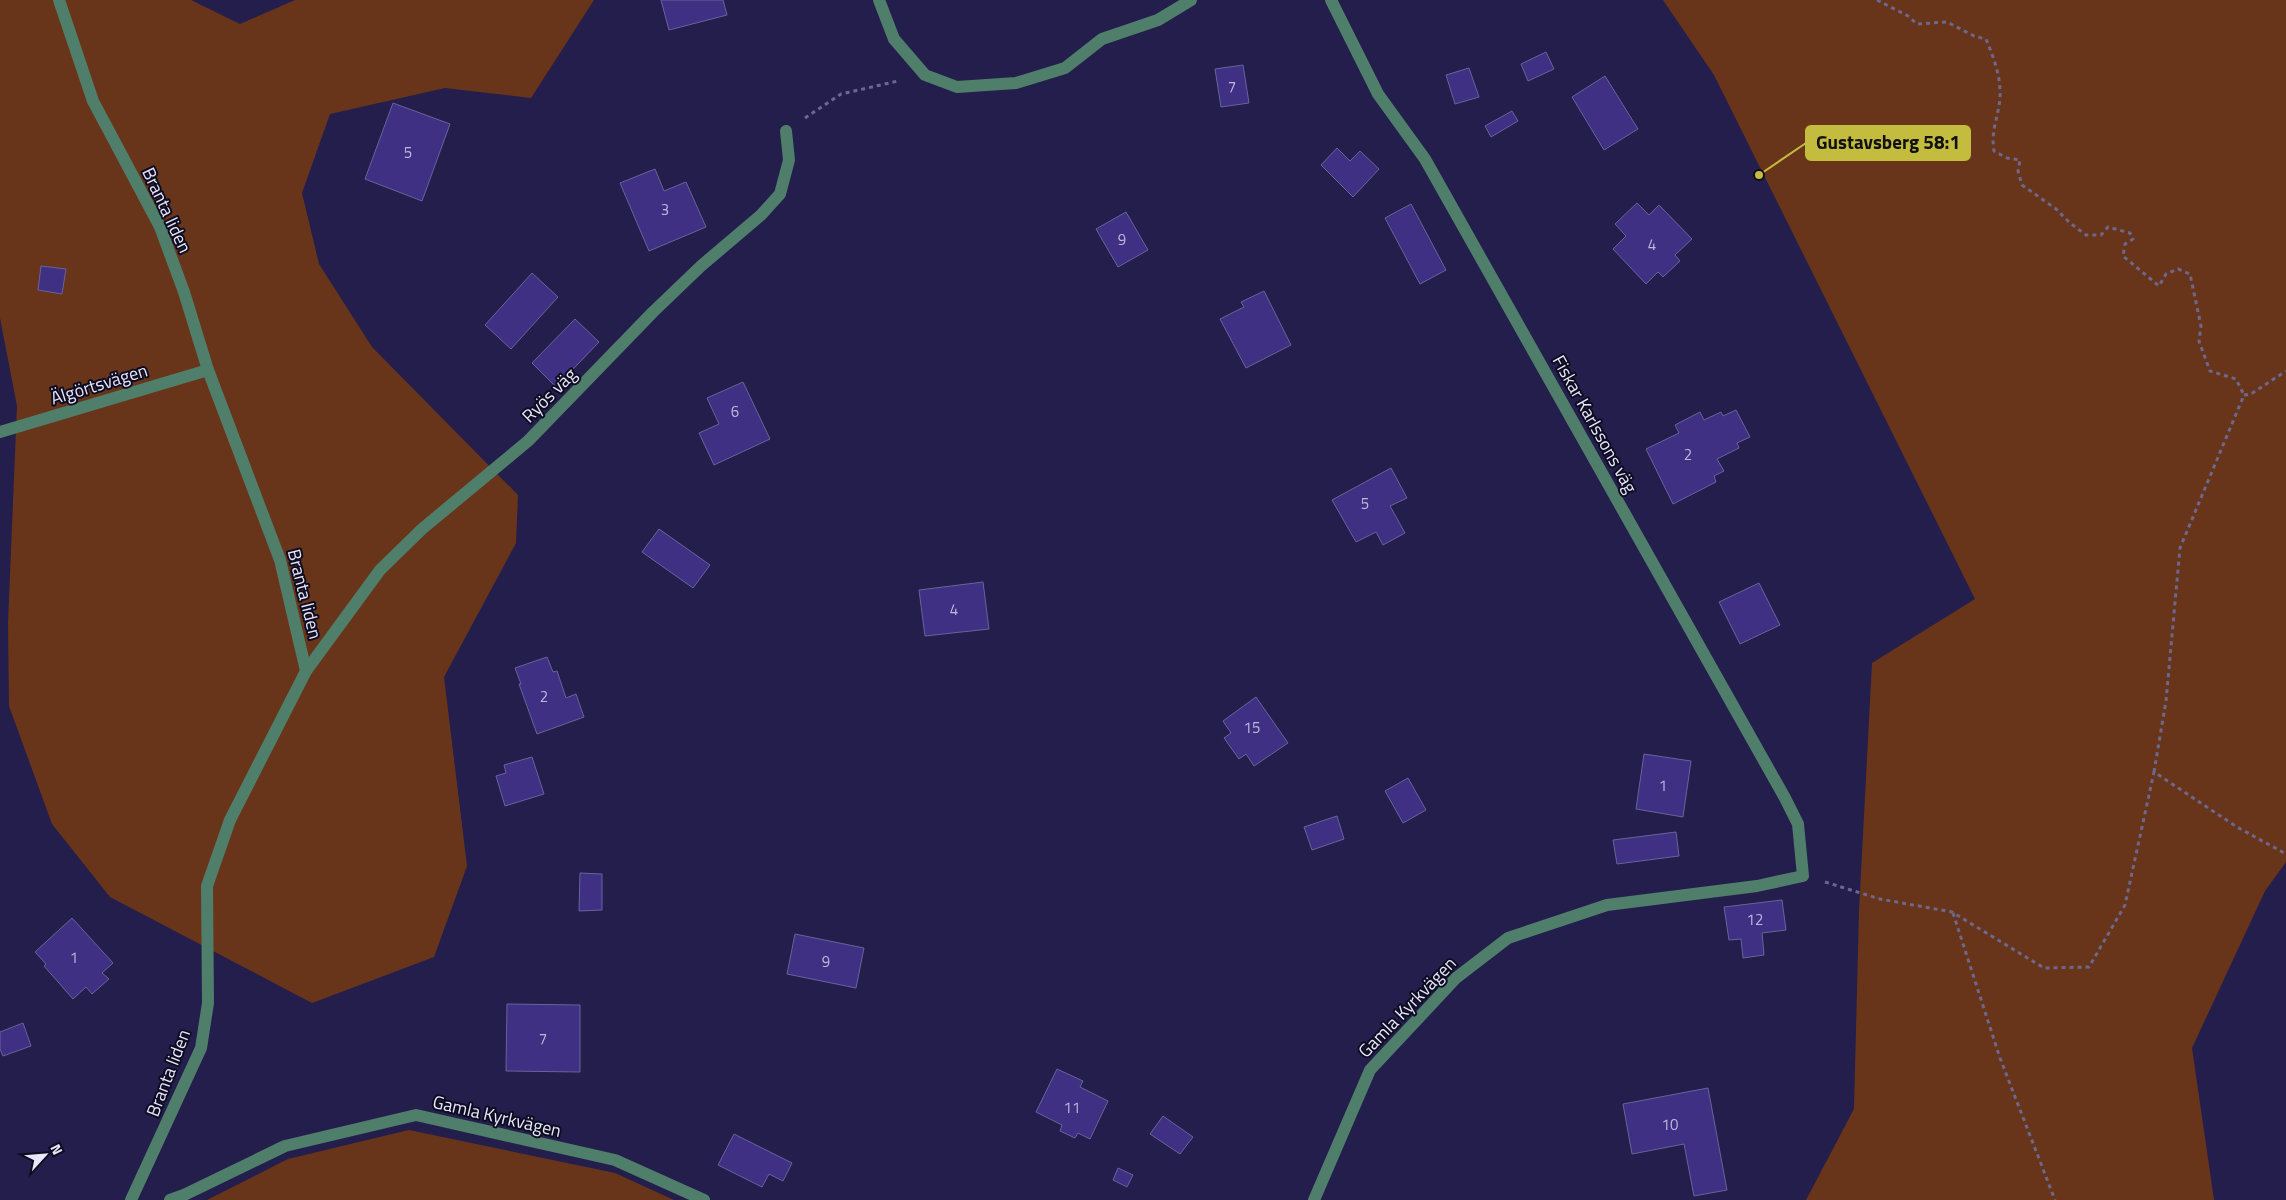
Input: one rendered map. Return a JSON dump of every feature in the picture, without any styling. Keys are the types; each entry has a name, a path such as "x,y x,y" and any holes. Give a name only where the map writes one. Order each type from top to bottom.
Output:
{"street":[{"name":"Branta liden","path":"59,0 93,101 160,227 184,292 208,370 280,560 306,671 230,820 208,886 208,1003 201,1048 131,1200"},
{"path":"879,0 894,39 925,75 957,87 1016,83 1065,68 1102,39 1158,20 1191,0"},
{"name":"Fiskar Karlssons väg","path":"1331,0 1378,94 1426,159 1785,798 1798,824 1803,876"},
{"name":"Ryös väg","path":"306,671 380,570 422,529 528,441 653,312 701,266 761,215 780,194 789,160 786,131"},
{"name":"Älgörtsvägen","path":"0,432 208,370"},
{"name":"Gamla Kyrkvägen","path":"1314,1200 1370,1070 1456,978 1508,938 1607,905 1757,886 1803,876"},
{"name":"Gamla Kyrkvägen","path":"170,1200 285,1146 416,1115 615,1160 704,1200"}],"path":[{"path":"1803,876 1880,898 1952,912 2044,968 2089,967 2124,905 2154,772 2166,701 2180,548 2244,395 2236,379 2210,372 2199,341 2201,326 2190,274 2178,269 2166,274 2159,286 2123,256 2125,244 2134,239 2130,233 2108,227 2100,235 2086,235 2070,224 2056,209 2022,185 2018,171 2020,160 2007,158 1994,151 1992,138 2000,94 1994,57 1986,39 1974,36 1947,22 1918,24 1908,16 1877,0"},
{"path":"786,131 841,94 925,75"},
{"path":"2244,395 2251,394 2286,371"},
{"path":"2154,772 2237,827 2286,854"},
{"path":"1952,912 2000,1058 2054,1200"}],"shaded area":[{"path":"0,0 191,0 240,24 295,0 594,0 531,98 445,88 330,114 302,193 319,264 372,347 518,495 516,543 444,677 467,866 434,957 312,1003 110,897 52,824 9,706 8,623 17,406 0,318"},
{"path":"1663,0 2286,0 2286,862 2265,891 2192,1048 2214,1200 1806,1200 1854,1109 1859,911 1872,663 1975,599 1714,75"},
{"path":"409,1130 615,1173 674,1200 207,1200 288,1159"}],"building":[{"path":"661,0 723,0 727,15 669,30"},
{"path":"1546,52 1554,69 1528,81 1521,64"},
{"path":"1243,65 1249,103 1221,107 1215,69"},
{"path":"1469,68 1479,97 1455,104 1446,75"},
{"path":"1605,76 1638,129 1604,150 1572,97"},
{"path":"393,103 450,124 422,201 365,179"},
{"path":"1512,111 1518,121 1491,137 1485,126"},
{"path":"1337,148 1350,161 1360,151 1379,169 1353,197 1321,165"},
{"path":"655,169 664,191 686,182 706,227 649,251 620,183"},
{"path":"1637,203 1649,215 1659,205 1692,239 1675,255 1680,261 1663,277 1658,272 1646,284 1613,249 1626,236 1615,224"},
{"path":"1411,204 1446,270 1420,284 1385,218"},
{"path":"1126,212 1148,250 1118,267 1096,229"},
{"path":"41,266 66,269 62,294 38,290"},
{"path":"532,273 558,297 511,349 485,325"},
{"path":"1264,291 1291,345 1246,368 1220,319 1244,307 1241,302"},
{"path":"575,319 599,342 556,387 532,363"},
{"path":"743,382 770,439 714,465 699,433 719,424 707,398"},
{"path":"1736,410 1750,437 1737,443 1739,448 1717,459 1724,471 1714,476 1716,482 1673,504 1646,449 1679,433 1675,425 1700,412 1704,420 1721,412 1723,416"},
{"path":"1391,468 1407,498 1390,506 1405,533 1383,545 1376,532 1356,542 1332,500"},
{"path":"659,529 710,565 693,588 642,552"},
{"path":"983,582 989,629 925,636 919,590"},
{"path":"1759,583 1780,625 1740,644 1719,602"},
{"path":"547,657 553,672 557,671 566,698 576,694 584,717 537,734 515,668"},
{"path":"1256,697 1288,743 1254,766 1246,754 1239,759 1224,738 1231,733 1223,721"},
{"path":"1644,754 1691,761 1683,817 1636,809"},
{"path":"532,757 544,794 505,806 496,776 506,773 504,765"},
{"path":"1408,778 1426,810 1403,823 1385,791"},
{"path":"1337,816 1344,839 1312,850 1304,827"},
{"path":"1676,832 1679,856 1617,864 1613,840"},
{"path":"580,873 602,874 602,910 579,911"},
{"path":"1782,900 1786,930 1762,933 1764,955 1743,958 1741,939 1729,940 1724,907"},
{"path":"72,918 113,963 102,973 109,979 92,994 86,987 73,999 44,966 46,964 35,952"},
{"path":"795,934 864,948 856,988 787,974"},
{"path":"507,1004 580,1005 580,1072 506,1071"},
{"path":"23,1023 31,1046 3,1056 0,1049 0,1032"},
{"path":"1057,1069 1083,1081 1080,1087 1108,1101 1090,1139 1078,1133 1075,1138 1060,1131 1062,1125 1036,1112"},
{"path":"1708,1088 1727,1190 1694,1196 1684,1144 1632,1154 1623,1104"},
{"path":"1163,1116 1193,1137 1180,1154 1150,1134"},
{"path":"734,1134 792,1163 783,1181 769,1174 762,1187 718,1165"},
{"path":"1118,1168 1133,1175 1127,1187 1113,1180"}],"place":[{"name":"Gustavsberg 58:1","path":"1759,175"}]}
